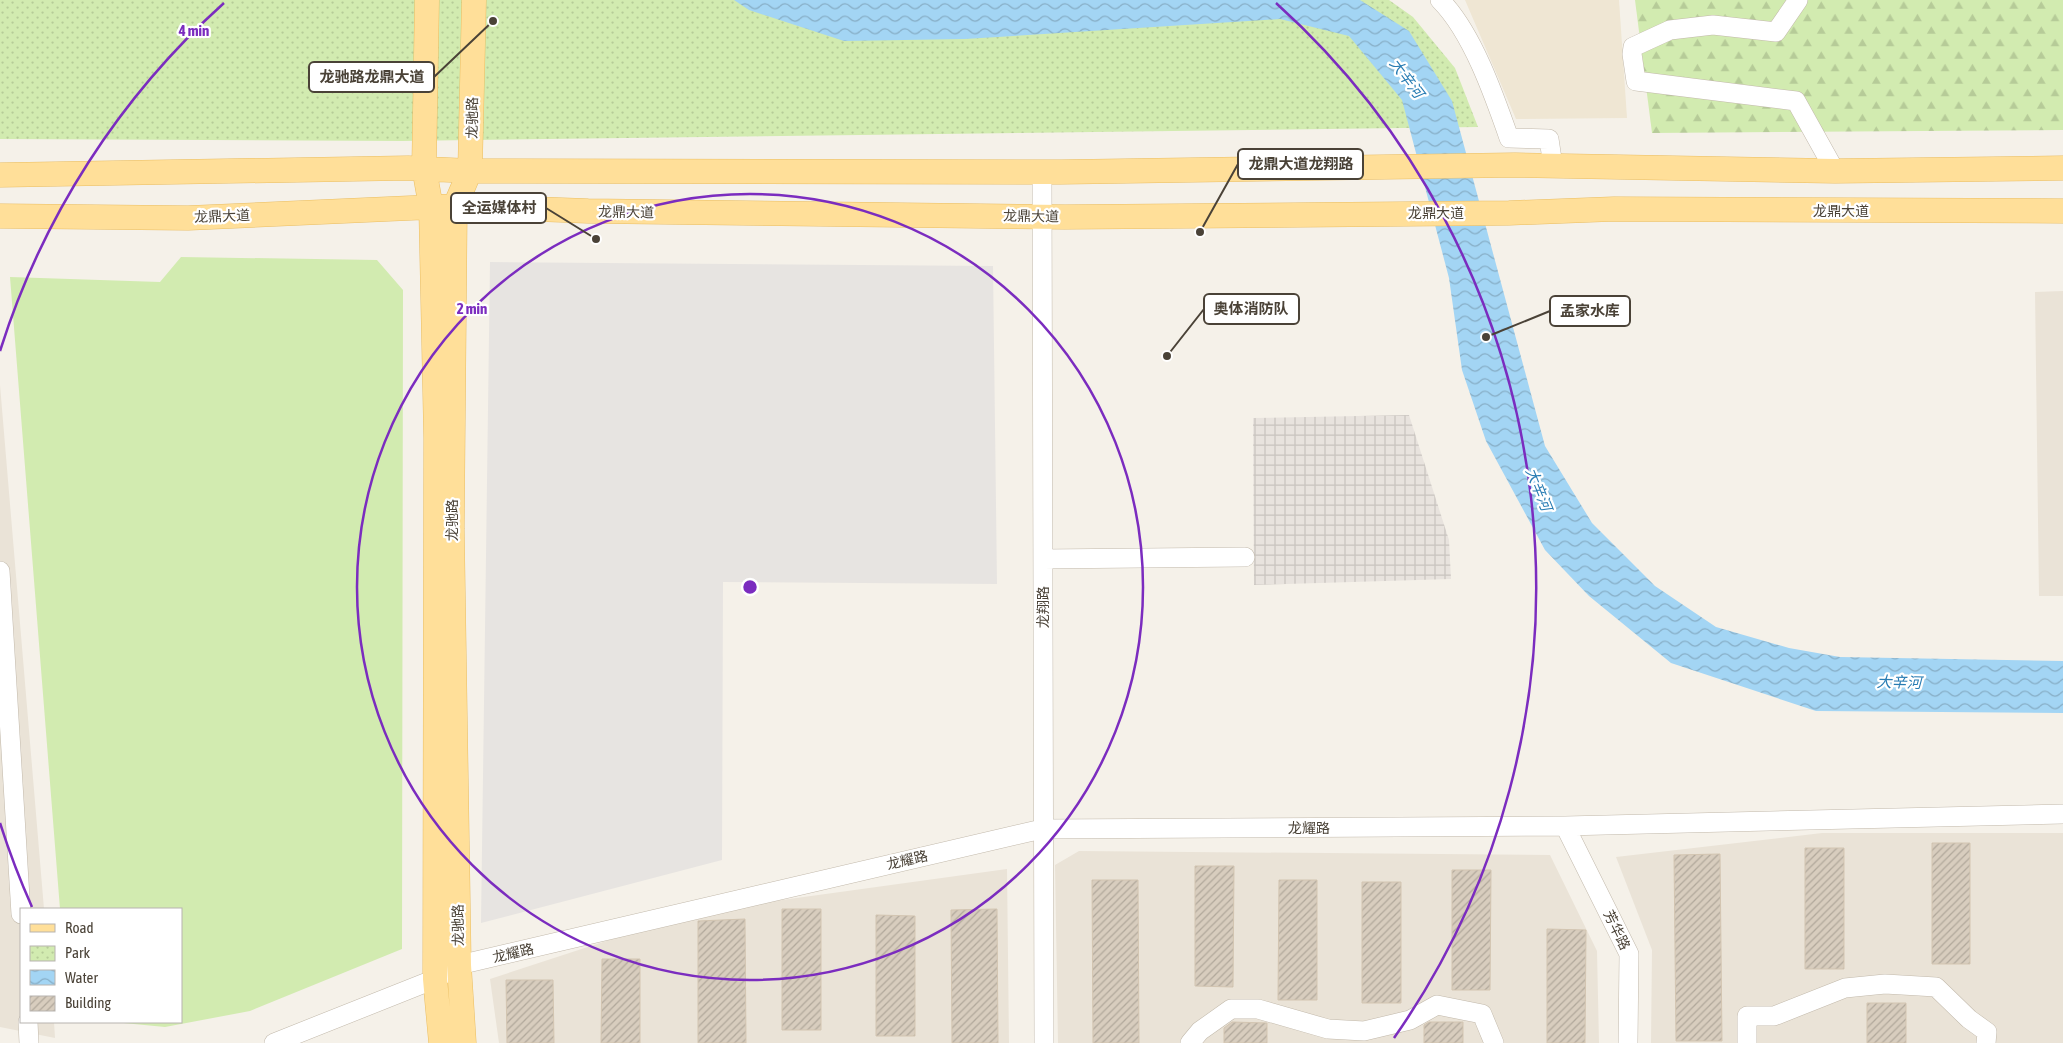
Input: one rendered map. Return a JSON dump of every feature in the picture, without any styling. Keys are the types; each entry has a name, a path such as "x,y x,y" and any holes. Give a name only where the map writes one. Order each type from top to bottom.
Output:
{"main road":[{"name":"龙驰路","path":"427,0 424,168 431,207 436,438 434,979 441,1043"},
{"name":"龙驰路","path":"464,1043 459,965 452,529 455,206 470,171 474,0"},
{"path":"0,174 424,168 470,171 1042,172 1393,165 1515,165 1835,171 2063,168"},
{"name":"龙鼎大道","path":"0,216 188,218 455,206 588,212 1043,216 1509,213 1614,209 2063,211"}],"street":[{"path":"1440,0 1456,15 1495,99 1509,138 1549,139 1553,166"},
{"path":"1798,0 1776,32 1713,25 1670,30 1633,47 1632,54 1636,81 1796,101 1835,171"},
{"name":"龙翔路","path":"1042,172 1042,829 1044,1043"},
{"path":"1043,559 1245,557"},
{"path":"0,571 8,820 20,908"},
{"name":"龙耀路","path":"274,1043 434,979 459,965 1042,829 1565,826 2063,814"},
{"name":"芳华路","path":"1565,826 1629,954 1628,1043"},
{"path":"1747,1043 1747,1016 1774,1016 1845,988 1918,984 1936,987 1969,1019 1987,1032 1986,1043"},
{"path":"1190,1043 1200,1031 1231,1009 1258,1009 1328,1029 1364,1031 1410,1020 1437,1005 1482,1014 1494,1043"},
{"path":"28,1023 29,1043"}],"shaded area":[{"path":"1465,0 1619,0 1627,118 1516,119"},
{"path":"490,262 993,266 997,584 723,582 722,860 481,923"},
{"path":"2063,291 2063,596 2039,596 2035,292"},
{"path":"0,385 44,908 20,908 20,1023 54,1023 55,1038 0,1027"},
{"path":"1409,415 1449,540 1451,579 1254,585 1253,418"},
{"path":"1822,833 2063,833 2063,1043 1651,1043 1652,950 1616,857"},
{"path":"1079,851 1550,855 1597,951 1599,1043 1058,1043 1055,865"},
{"path":"1007,869 1009,1043 499,1043 490,979 695,912"}],"green space":[{"path":"0,0 1389,0 1413,17 1455,68 1478,127 402,141 0,139"},
{"path":"1635,0 2063,0 2063,130 1652,133"},
{"path":"181,257 377,260 403,290 402,949 250,1011 165,1027 123,1023 182,1023 182,908 60,908 10,277 160,282"}],"water":[{"name":"大辛河","path":"734,0 1360,0 1409,31 1452,101 1545,446 1592,523 1655,586 1716,627 1789,648 1840,657 2063,661 2063,713 1816,711 1671,663 1589,596 1545,550 1486,441 1462,370 1449,278 1402,100 1349,36 1280,19 965,39 844,41 749,10"}],"building":[{"path":"1932,843 1970,843 1970,964 1932,964"},
{"path":"1805,848 1844,848 1844,969 1805,969"},
{"path":"1720,854 1722,1041 1676,1041 1674,855"},
{"path":"1195,866 1234,866 1233,987 1195,986"},
{"path":"1452,870 1491,870 1490,990 1452,990"},
{"path":"1092,880 1138,880 1139,1043 1093,1043"},
{"path":"1279,880 1317,880 1317,1000 1278,1000"},
{"path":"1362,882 1401,882 1401,1003 1362,1003"},
{"path":"782,909 821,909 821,1030 782,1030"},
{"path":"997,909 998,1043 952,1043 951,910"},
{"path":"876,915 915,916 915,1036 876,1036"},
{"path":"745,919 746,1043 698,1043 698,921"},
{"path":"1547,929 1586,930 1585,1043 1547,1043"},
{"path":"602,959 640,959 640,1043 601,1043"},
{"path":"506,980 553,980 554,1043 507,1043"},
{"path":"1867,1003 1906,1003 1906,1043 1867,1043"},
{"path":"1232,1022 1267,1023 1267,1043 1224,1043 1224,1028"},
{"path":"1429,1022 1463,1022 1463,1043 1424,1043 1424,1025"}],"place":[{"name":"龙驰路龙鼎大道","path":"493,21"},
{"name":"龙鼎大道龙翔路","path":"1200,232"},
{"name":"全运媒体村","path":"596,239"},
{"name":"孟家水库","path":"1486,337"},
{"name":"奥体消防队","path":"1167,356"}]}
